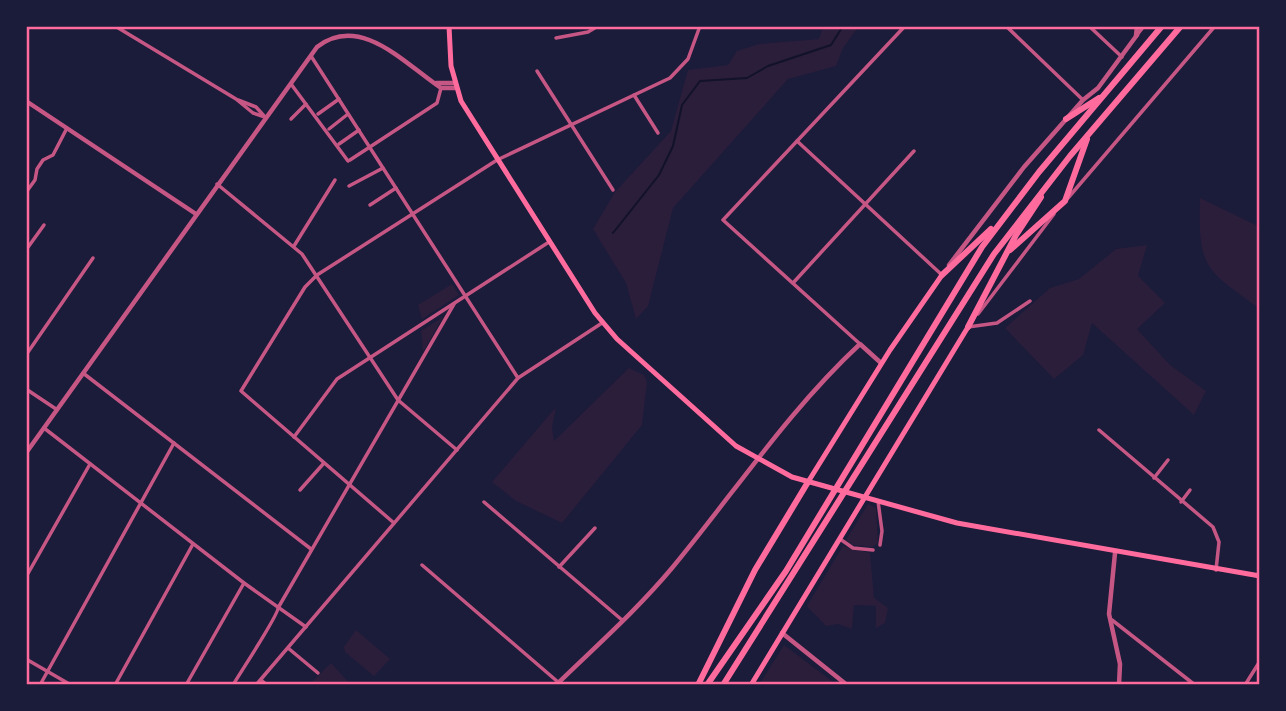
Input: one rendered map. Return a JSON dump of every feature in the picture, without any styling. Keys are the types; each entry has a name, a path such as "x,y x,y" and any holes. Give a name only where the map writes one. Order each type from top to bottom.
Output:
{"highway":[{"path":"707,685 786,571 962,277 1000,221 1162,26"},
{"path":"723,685 1014,225 1181,26"},
{"path":"1066,119 1103,95"},
{"path":"1006,253 1065,201 1088,135"},
{"path":"968,327 1006,253 1070,156"},
{"path":"942,275 1000,221"},
{"path":"698,685 755,570 811,483"}],"main road":[{"path":"449,26 455,85 497,160 602,323 724,436 755,459 811,483 951,522 1115,553 1260,576"},
{"path":"811,483 881,363 942,275"},
{"path":"751,685 840,539 862,496 968,327"}],"street":[{"path":"115,26 236,99 256,107 265,117"},
{"path":"394,523 241,391 304,288 317,275 497,160 670,78 688,60 700,26"},
{"path":"881,363 723,220 905,26"},
{"path":"1006,26 1083,100"},
{"path":"1089,26 1122,57"},
{"path":"797,141 942,275 994,204 1133,45 1138,26"},
{"path":"1137,35 1144,26"},
{"path":"968,327 1065,201 1214,26"},
{"path":"556,38 595,28"},
{"path":"26,453 310,55 334,36 355,34 375,43 442,88 455,85"},
{"path":"310,55 518,378"},
{"path":"537,71 613,190"},
{"path":"290,82 349,161 437,103 442,88"},
{"path":"432,82 455,85"},
{"path":"634,95 658,133"},
{"path":"318,114 338,99"},
{"path":"26,101 196,214"},
{"path":"290,119 306,104"},
{"path":"329,129 348,114"},
{"path":"27,191 35,180 37,169 43,160 53,155 67,128"},
{"path":"339,144 359,130"},
{"path":"793,283 914,151"},
{"path":"349,186 383,168"},
{"path":"293,246 335,180"},
{"path":"217,184 293,246 317,275 398,400 457,450"},
{"path":"370,205 396,188"},
{"path":"26,250 44,225"},
{"path":"294,437 332,384 550,243"},
{"path":"26,355 93,258"},
{"path":"968,327 997,323 1030,300"},
{"path":"233,685 256,645 278,615 278,608 454,304"},
{"path":"256,685 518,378 602,323"},
{"path":"422,565 557,684 672,567 755,459 822,381 860,344"},
{"path":"83,373 312,549"},
{"path":"26,389 57,410"},
{"path":"44,428 244,583 306,627"},
{"path":"1099,430 1181,502 1200,515 1217,534 1215,570"},
{"path":"40,685 174,443"},
{"path":"1154,478 1168,460"},
{"path":"300,490 324,463"},
{"path":"26,577 90,464"},
{"path":"1181,502 1190,489"},
{"path":"878,500 882,531 880,545"},
{"path":"484,502 622,620"},
{"path":"559,567 595,528"},
{"path":"840,539 853,548 873,550"},
{"path":"115,685 193,544"},
{"path":"1115,553 1110,619 1120,664 1119,685"},
{"path":"186,685 244,583"},
{"path":"1110,619 1195,685"},
{"path":"782,633 847,685"},
{"path":"288,648 318,673"},
{"path":"26,659 71,685"},
{"path":"1245,685 1260,661"},
{"path":"261,680 267,685"}],"shaded area":[{"path":"823,26 859,26 843,48 836,66 788,79 673,208 648,306 636,319 626,283 593,229 615,192 671,131 688,70 728,65 737,51 759,44 819,39"},
{"path":"1200,198 1260,227 1260,309 1227,285 1209,265 1201,240"},
{"path":"1147,245 1138,276 1165,303 1137,329 1170,365 1206,391 1194,415 1092,323 1083,355 1054,379 1005,328 1050,288 1079,279 1116,249"},
{"path":"452,284 459,295 422,319 418,305"},
{"path":"443,317 423,352 421,331"},
{"path":"629,368 644,375 647,382 642,425 562,523 516,501 492,482 556,407 552,427 554,441"},
{"path":"868,504 876,508 878,543 872,547 853,545 846,540"},
{"path":"843,546 870,553 874,598 888,608 885,623 876,628 876,606 854,605 852,629 838,624 826,626 807,606"},
{"path":"356,630 390,659 374,676 345,652 344,647"},
{"path":"784,645 837,685 759,685"},
{"path":"331,663 351,685 309,685"}],"waterway":[{"path":"613,233 659,175 673,146 682,105 700,81 747,78 768,66 831,45 843,26"}]}
